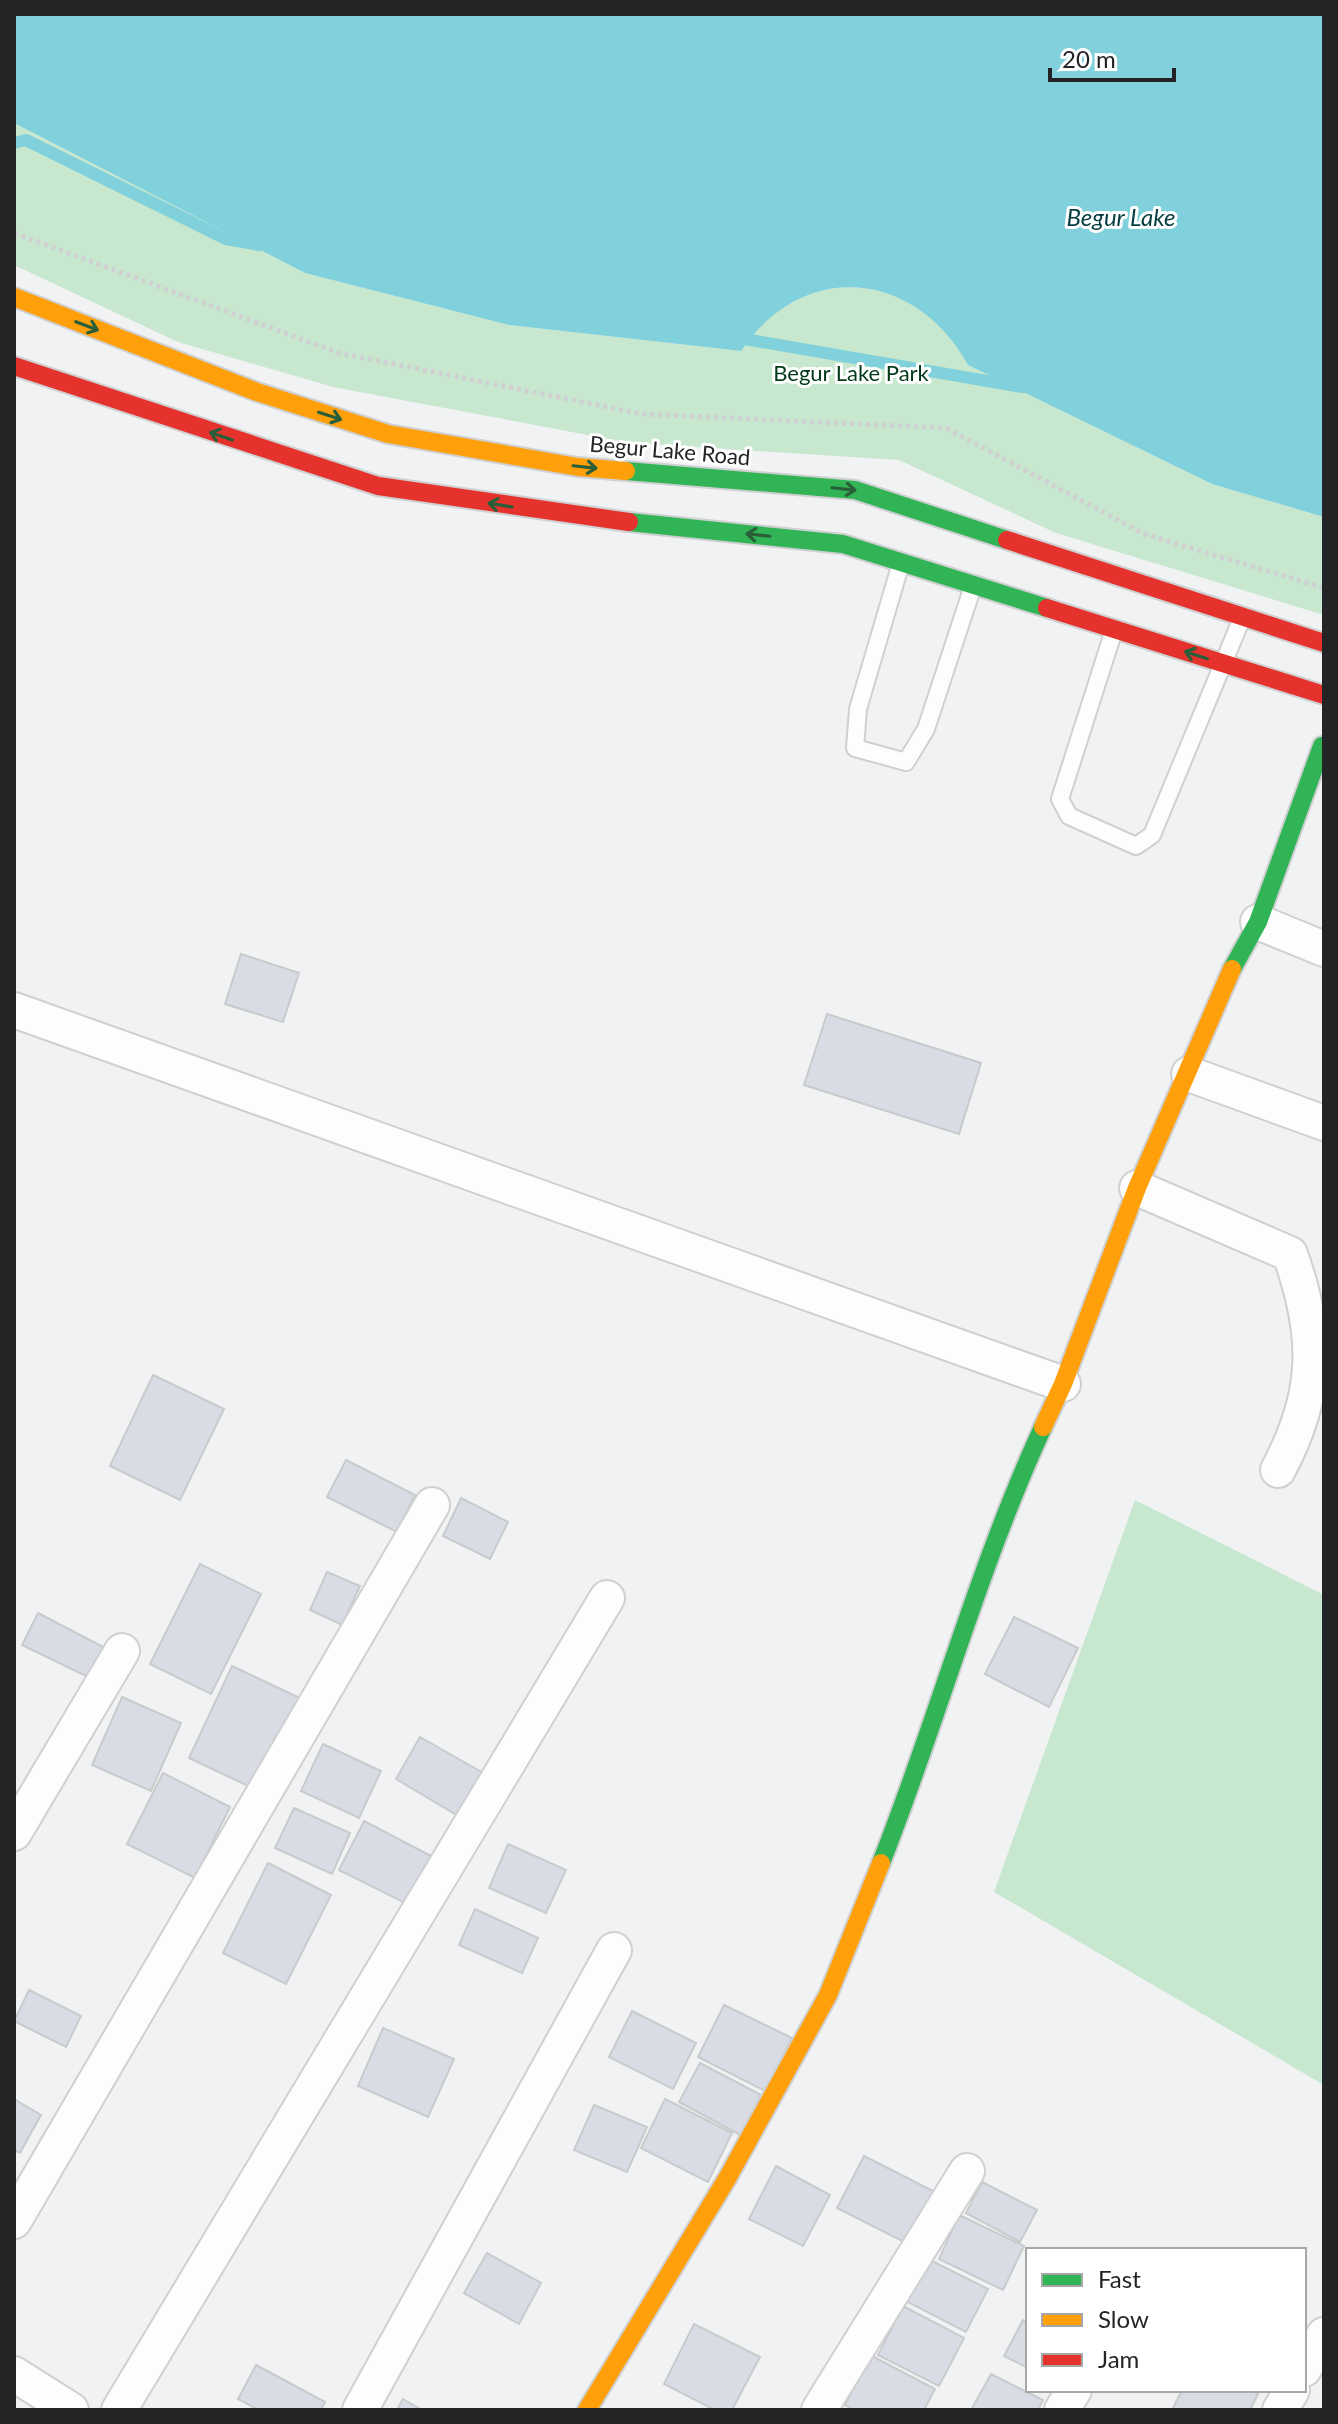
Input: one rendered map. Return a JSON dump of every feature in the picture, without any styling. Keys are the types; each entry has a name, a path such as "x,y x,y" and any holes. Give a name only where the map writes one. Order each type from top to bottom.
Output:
{"main road":[{"name":"Begur Lake Road","path":"14,297 257,392 388,434 578,467 855,490 1324,643"},
{"path":"14,366 378,486 588,518 843,544 1324,695"},
{"path":"587,2410 728,2177 828,1995 922,1760 987,1567 1032,1451 1063,1384 1137,1188 1234,966 1258,922 1322,746"}],"street":[{"path":"1258,922 1324,949"},
{"path":"14,1010 1063,1384"},
{"path":"1189,1074 1324,1123"},
{"path":"1137,1188 1290,1254 1302,1286 1313,1365 1300,1429 1278,1470"},
{"path":"14,2221 432,1505"},
{"path":"119,2410 607,1598"},
{"path":"14,1833 122,1651"},
{"path":"360,2410 614,1950"},
{"path":"819,2410 967,2171"},
{"path":"1306,2366 1324,2335"},
{"path":"14,2374 63,2408"},
{"path":"1062,2410 1073,2392"},
{"path":"1280,2410 1291,2392"}],"lane":[{"path":"902,562 858,709 855,748 906,762 926,729 973,585"},
{"path":"1114,629 1060,799 1069,816 1136,846 1152,835 1243,617"}],"path":[{"path":"14,233 339,353 642,414 946,428 1144,534 1324,588"}],"green space":[{"name":"Begur Lake Park","path":"14,123 305,273 509,325 740,351 766,321 795,301 826,290 858,288 889,294 919,309 946,333 968,365 1212,484 1324,517 1324,615 1056,533 899,460 630,443 333,387 178,342 14,265"},
{"path":"1135,1500 1324,1595 1324,2085 994,1892"}],"water":[{"name":"Begur Lake","path":"14,14 1324,14 1324,517 1212,484 968,365 946,333 919,309 889,294 858,288 826,290 795,301 766,321 741,351 509,325 305,273 14,123"}],"building":[{"path":"241,954 299,973 283,1022 225,1004"},
{"path":"827,1014 981,1063 959,1134 804,1085"},
{"path":"153,1375 224,1409 180,1500 110,1466"},
{"path":"346,1460 415,1495 397,1532 327,1497"},
{"path":"461,1498 508,1522 490,1559 443,1536"},
{"path":"200,1564 261,1594 211,1694 150,1664"},
{"path":"327,1572 360,1586 342,1625 310,1610"},
{"path":"38,1613 107,1649 92,1679 22,1645"},
{"path":"1014,1617 1078,1648 1049,1707 985,1674"},
{"path":"232,1666 304,1700 261,1792 189,1758"},
{"path":"122,1697 181,1723 151,1791 92,1765"},
{"path":"420,1737 485,1774 460,1817 396,1779"},
{"path":"323,1744 381,1771 359,1818 301,1791"},
{"path":"163,1773 230,1807 195,1878 127,1844"},
{"path":"294,1808 350,1833 332,1874 275,1848"},
{"path":"364,1821 431,1856 407,1904 339,1870"},
{"path":"508,1844 566,1870 546,1913 489,1888"},
{"path":"268,1863 331,1895 286,1984 223,1953"},
{"path":"475,1909 538,1938 522,1973 459,1945"},
{"path":"29,1990 81,2016 66,2047 14,2021"},
{"path":"724,2005 792,2038 765,2091 698,2057"},
{"path":"632,2011 696,2043 673,2089 609,2057"},
{"path":"383,2028 454,2059 428,2117 358,2086"},
{"path":"700,2063 761,2095 740,2135 679,2102"},
{"path":"14,2099 41,2115 20,2153 14,2150"},
{"path":"665,2099 732,2133 708,2182 641,2148"},
{"path":"594,2105 647,2127 627,2172 574,2150"},
{"path":"864,2156 935,2192 908,2244 837,2208"},
{"path":"776,2166 830,2195 803,2246 749,2219"},
{"path":"982,2182 1037,2210 1020,2242 966,2213"},
{"path":"959,2215 1024,2246 1003,2290 939,2259"},
{"path":"487,2253 541,2283 519,2324 464,2293"},
{"path":"928,2259 988,2289 966,2332 906,2301"},
{"path":"903,2306 964,2338 939,2386 878,2355"},
{"path":"1023,2320 1026,2322 1026,2367 1004,2356"},
{"path":"694,2324 760,2357 732,2410 715,2410 664,2384"},
{"path":"870,2355 935,2389 924,2410 854,2410 845,2405"},
{"path":"256,2365 325,2402 321,2410 259,2410 238,2399"},
{"path":"991,2374 1043,2400 1038,2410 971,2410"},
{"path":"1181,2392 1258,2394 1250,2410 1172,2410"},
{"path":"403,2399 422,2410 397,2410"}],"waterway":[{"path":"14,143 26,140 226,239 259,245"},
{"path":"733,337 1022,387"}],"traffic: fast":[{"path":"626,471 855,490 1007,540"},
{"path":"629,522 843,544 1047,608"},
{"path":"1232,969 1258,922 1322,746"},
{"path":"881,1863 998,1534 1043,1427"}],"traffic: slow":[{"path":"14,297 257,392 388,434 578,467 626,471"},
{"path":"1043,1427 1063,1384 1137,1188 1232,969"},
{"path":"587,2410 728,2177 828,1995 881,1863"}],"traffic: jam":[{"path":"14,366 378,486 629,522"},
{"path":"1007,540 1324,643"},
{"path":"1047,608 1324,695"}]}
